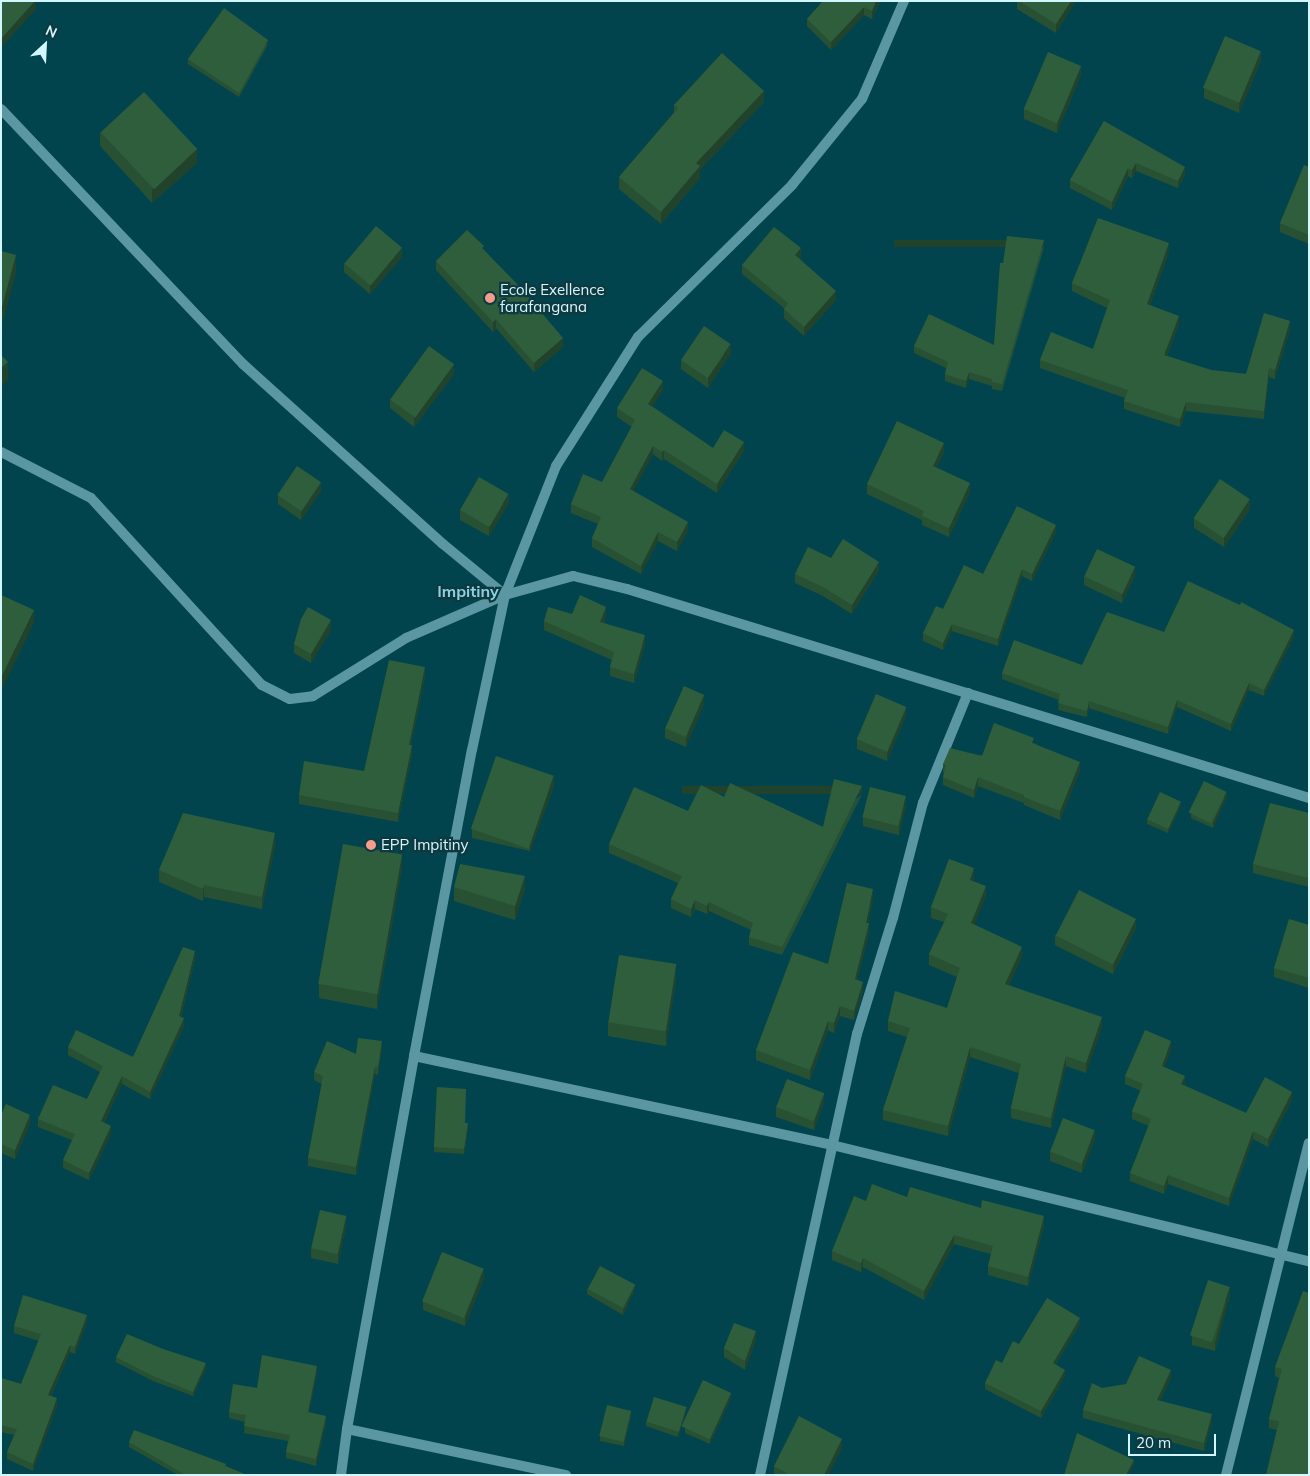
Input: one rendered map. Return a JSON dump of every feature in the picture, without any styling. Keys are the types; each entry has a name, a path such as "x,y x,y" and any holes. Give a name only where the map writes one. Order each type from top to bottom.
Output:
{"street":[{"path":"341,1475 347,1429 414,1056 472,750 506,595 556,466 638,337 792,185 862,99 904,1"},
{"path":"1,109 243,364 443,544 506,595"},
{"path":"1,452 91,498 262,685 290,699 313,696 406,638 506,595 573,576 627,589 1309,798"},
{"path":"760,1475 857,1034 894,918 923,803 968,692"},
{"path":"414,1056 832,1145 1309,1261"},
{"path":"1226,1475 1309,1143"},
{"path":"347,1429 566,1475"}],"building":[{"path":"1,1 35,1 1,39"},
{"path":"823,1 876,1 872,11 864,7 831,42 807,19"},
{"path":"1019,1 1071,1 1056,24"},
{"path":"224,8 268,40 239,93 188,59"},
{"path":"1225,36 1261,51 1239,103 1203,88"},
{"path":"1048,52 1081,66 1057,123 1024,109"},
{"path":"722,53 764,91 696,163 700,166 661,212 619,177 678,108 674,105"},
{"path":"144,92 197,149 154,189 101,132"},
{"path":"1104,121 1185,167 1178,181 1136,163 1132,170 1128,168 1112,202 1070,180"},
{"path":"1304,165 1309,167 1309,235 1280,223"},
{"path":"1098,218 1169,243 1147,304 1179,316 1164,355 1211,370 1246,374 1264,313 1290,321 1275,370 1269,368 1264,411 1186,402 1180,419 1124,401 1128,390 1040,360 1051,332 1093,349 1110,300 1072,283"},
{"path":"376,226 402,248 371,285 345,264"},
{"path":"774,227 801,248 795,255 836,291 804,327 784,309 788,303 742,265"},
{"path":"467,230 484,246 482,248 518,285 563,338 534,363 496,319 493,322 436,261"},
{"path":"1007,236 1044,240 1002,384 992,382 992,379 969,372 966,381 945,374 948,362 914,346 929,314 994,345 1000,263 1003,263"},
{"path":"1,251 16,255 1,311"},
{"path":"704,326 731,344 708,378 681,360"},
{"path":"429,346 454,364 415,418 390,399"},
{"path":"1,355 8,362 1,368"},
{"path":"642,368 663,381 648,404 713,448 724,430 744,442 717,484 664,450 662,452 653,446 630,489 688,522 677,542 658,532 641,566 592,538 601,517 571,504 583,474 602,482 635,420 617,408"},
{"path":"897,421 944,443 933,466 970,483 949,528 922,516 924,511 867,484"},
{"path":"297,466 321,482 301,511 277,495"},
{"path":"479,477 508,494 489,527 460,510"},
{"path":"1220,479 1250,499 1224,538 1194,518"},
{"path":"1017,506 1056,525 1032,574 1022,569 998,639 952,624 943,643 923,633 936,606 943,609 964,565 983,574"},
{"path":"843,539 879,562 852,605 823,587 795,574 808,547 831,558"},
{"path":"1097,549 1135,567 1122,594 1084,576"},
{"path":"1188,581 1240,605 1241,602 1294,630 1264,690 1249,683 1231,724 1177,700 1168,727 1089,701 1087,711 1058,703 1060,694 1002,673 1014,640 1082,665 1107,612 1164,632"},
{"path":"1,595 34,610 1,678"},
{"path":"580,595 606,607 600,622 645,635 634,674 610,667 614,652 544,621 548,607 572,614"},
{"path":"308,607 331,620 311,654 294,644 301,619"},
{"path":"389,660 425,667 409,745 412,745 398,813 299,795 304,761 364,771"},
{"path":"684,686 704,695 685,737 665,728"},
{"path":"876,694 906,707 887,752 857,739"},
{"path":"994,723 1034,738 1032,743 1080,762 1060,811 978,777 974,790 943,777 946,765 943,764 950,748 982,756"},
{"path":"496,756 554,776 529,849 471,829"},
{"path":"834,779 862,786 782,947 749,937 753,923 709,902 707,906 695,900 691,909 671,899 682,876 609,844 634,787 688,811 701,785 724,797 730,783 823,827"},
{"path":"1204,781 1226,792 1211,823 1189,812"},
{"path":"870,787 906,796 898,826 863,817"},
{"path":"1160,792 1181,802 1168,829 1147,819"},
{"path":"1270,803 1309,813 1309,878 1253,864"},
{"path":"183,813 275,833 262,897 204,885 203,889 159,870"},
{"path":"343,844 402,854 377,994 318,984"},
{"path":"949,859 974,868 970,880 986,886 971,923 1022,947 1005,984 1102,1017 1086,1063 1066,1056 1051,1118 1011,1108 1021,1064 970,1047 948,1126 883,1110 910,1028 888,1021 895,991 947,1008 960,968 929,954 948,914 931,907"},
{"path":"460,864 525,876 515,906 454,887"},
{"path":"847,883 873,889 866,923 869,923 855,979 863,982 854,1011 840,1006 834,1023 828,1021 810,1070 756,1050 793,952 828,964"},
{"path":"1079,890 1136,919 1113,964 1056,935"},
{"path":"1289,919 1309,925 1309,978 1274,968"},
{"path":"183,947 195,951 179,1016 184,1018 150,1092 122,1076 101,1121 111,1126 89,1173 63,1160 75,1134 38,1119 53,1085 87,1099 103,1066 68,1047 76,1030 133,1057"},
{"path":"619,955 676,964 666,1031 608,1022"},
{"path":"1145,1030 1171,1041 1162,1066 1185,1076 1181,1084 1246,1113 1265,1077 1292,1092 1268,1139 1253,1131 1229,1198 1168,1175 1164,1186 1130,1173 1151,1119 1132,1111 1143,1084 1125,1076"},
{"path":"358,1038 382,1041 378,1067 375,1066 356,1167 308,1158 323,1076 314,1072 327,1041 356,1054"},
{"path":"787,1079 824,1093 814,1121 776,1107"},
{"path":"437,1087 466,1089 465,1123 468,1123 464,1149 434,1147"},
{"path":"6,1104 30,1115 15,1150 1,1144 1,1115"},
{"path":"1063,1118 1095,1130 1082,1164 1050,1152"},
{"path":"872,1184 907,1197 910,1187 981,1208 982,1200 1044,1216 1028,1277 988,1266 993,1246 954,1235 924,1291 863,1258 861,1263 832,1251 854,1196 866,1201"},
{"path":"320,1210 346,1216 338,1254 311,1248"},
{"path":"442,1252 484,1269 464,1318 422,1301"},
{"path":"600,1266 635,1285 623,1308 588,1289"},
{"path":"1208,1280 1230,1287 1212,1342 1190,1335"},
{"path":"1303,1291 1309,1293 1309,1475 1266,1475 1279,1421 1269,1419 1282,1369 1275,1367"},
{"path":"23,1295 87,1315 75,1347 70,1345 48,1395 57,1398 33,1464 7,1452 17,1429 1,1425 1,1378 21,1384 41,1334 14,1326"},
{"path":"1047,1298 1080,1318 1053,1363 1065,1370 1041,1411 985,1383 996,1360 1002,1363 1013,1341 1019,1344"},
{"path":"734,1323 756,1331 745,1361 724,1348"},
{"path":"127,1334 163,1349 206,1363 193,1392 153,1376 116,1357"},
{"path":"262,1355 317,1366 308,1412 326,1416 316,1459 286,1452 290,1435 244,1426 246,1415 229,1412 233,1384 257,1388"},
{"path":"1139,1356 1171,1370 1157,1400 1212,1414 1204,1443 1083,1410 1092,1383 1102,1388 1126,1384"},
{"path":"703,1380 731,1393 710,1439 681,1426"},
{"path":"654,1397 687,1407 679,1432 646,1422"},
{"path":"607,1405 631,1411 624,1442 599,1436"},
{"path":"799,1416 842,1439 824,1475 790,1475 774,1466"},
{"path":"134,1430 226,1464 225,1466 247,1475 186,1475 129,1442"},
{"path":"1077,1433 1134,1460 1126,1475 1064,1475"}],"place":[{"name":"Ecole Exellence farafangana","path":"490,298"},
{"name":"EPP Impitiny","path":"371,845"}],"district":[{"name":"Impitiny","path":"468,591"}]}
